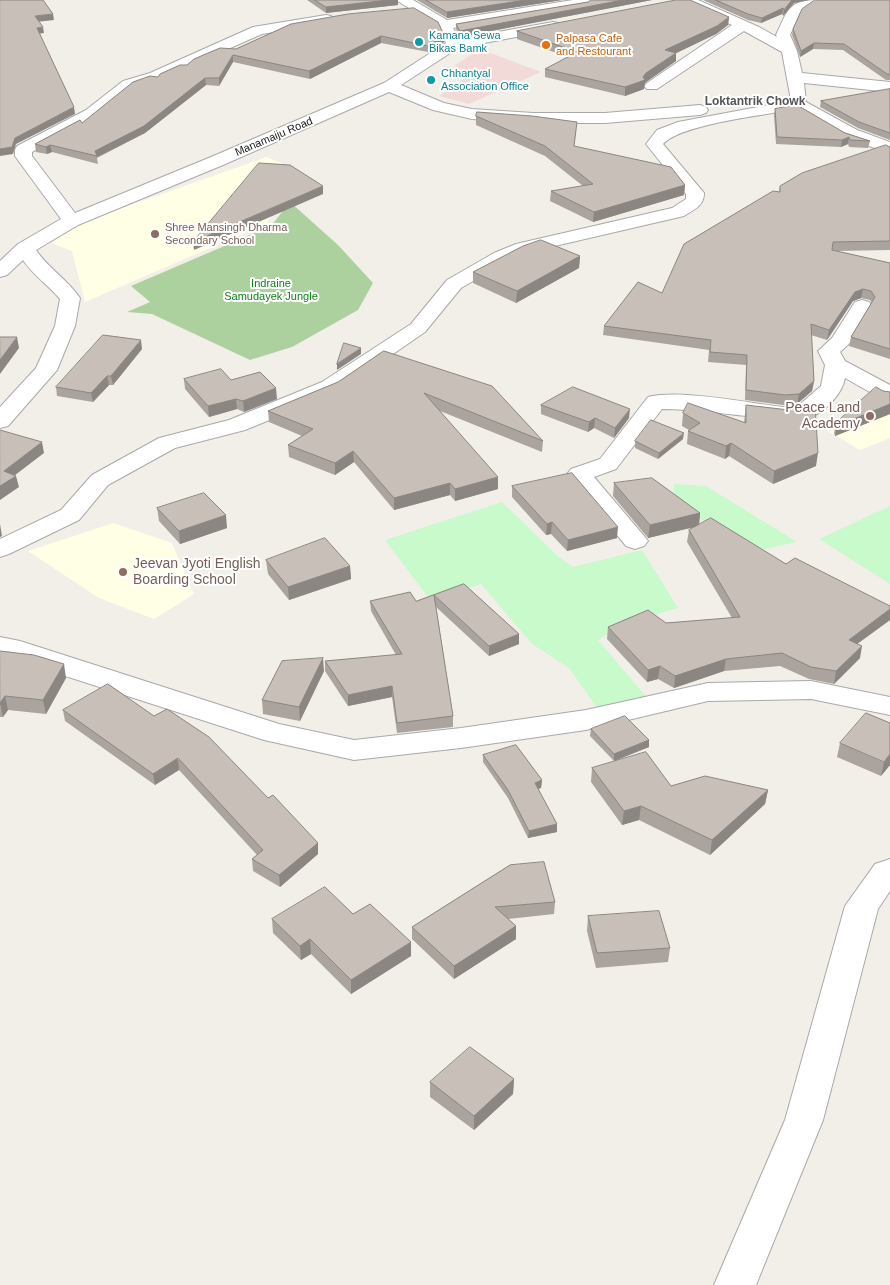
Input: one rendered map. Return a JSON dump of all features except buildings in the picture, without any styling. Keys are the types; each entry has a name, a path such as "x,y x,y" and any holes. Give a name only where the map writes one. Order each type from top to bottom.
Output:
{"street":[{"path":"445,25 598,0"},
{"path":"798,104 798,86 790,51 783,35 794,12 812,0"},
{"path":"682,1 754,30 790,51"},
{"path":"400,5 417,9 445,25 454,44 570,23"},
{"path":"71,221 24,156 23,150 72,126 92,113 128,84 155,76 235,42 258,30 339,17"},
{"path":"652,86 741,26"},
{"name":"Manamaiju Road","path":"25,248 71,221 217,161 389,86 454,44"},
{"path":"795,76 857,85 890,87"},
{"path":"389,86 439,107 472,114 524,118 605,118 706,109 764,111"},
{"path":"0,549 70,515 100,480 167,443 237,425 330,387 418,328 454,284 501,257 523,248 678,212 695,201 695,193 654,144 663,134 684,125 798,104 850,134 890,148"},
{"path":"0,253 25,248"},
{"path":"0,271 25,248"},
{"path":"0,421 46,370 65,326 70,298 57,283 39,269 25,248"},
{"path":"862,306 840,342 829,351 836,365 890,394"},
{"path":"635,541 570,476 608,464 656,402 684,402 783,414 804,412 816,404 832,388 836,365"},
{"path":"0,646 10,647 274,733 354,750 461,738 586,720 708,692 811,690 890,706"},
{"path":"735,1285 804,1120 862,906 886,872 890,870"}],"shaded area":[{"path":"480,49 541,72 469,104 439,96 472,73 454,66"},
{"name":"Shree Mansingh Dharma Secondary School","path":"267,157 301,172 266,224 85,302 72,251 51,243 88,220"},
{"name":"Peace Land Academy","path":"885,402 890,404 890,438 860,450 821,427"},
{"name":"Jeevan Jyoti English Boarding School","path":"113,523 172,543 194,594 154,619 99,598 28,551"}],"green space":[{"name":"Indraine Samudayek Jungle","path":"290,202 338,245 373,283 358,310 292,347 250,360 152,314 127,312 150,302 131,286 271,226"},
{"path":"674,484 706,486 797,542 756,551 674,504"},
{"path":"502,502 559,557 573,567 642,550 678,608 623,624 598,640 649,700 603,716 569,668 532,644 481,584 431,601 385,540"},
{"path":"890,506 890,584 819,539"}],"place":[{"name":"Kamana Sewa Bikas Bamk","path":"419,42"},
{"name":"Palpasa Cafe and Restourant","path":"546,45"},
{"name":"Chhantyal Association Office","path":"431,80"},
{"name":"Shree Mansingh Dharma Secondary School","path":"155,234"},
{"name":"Peace Land Academy","path":"870,416"},
{"name":"Jeevan Jyoti English Boarding School","path":"123,572"}],"district":[{"name":"Loktantrik Chowk","path":"755,102"}]}
